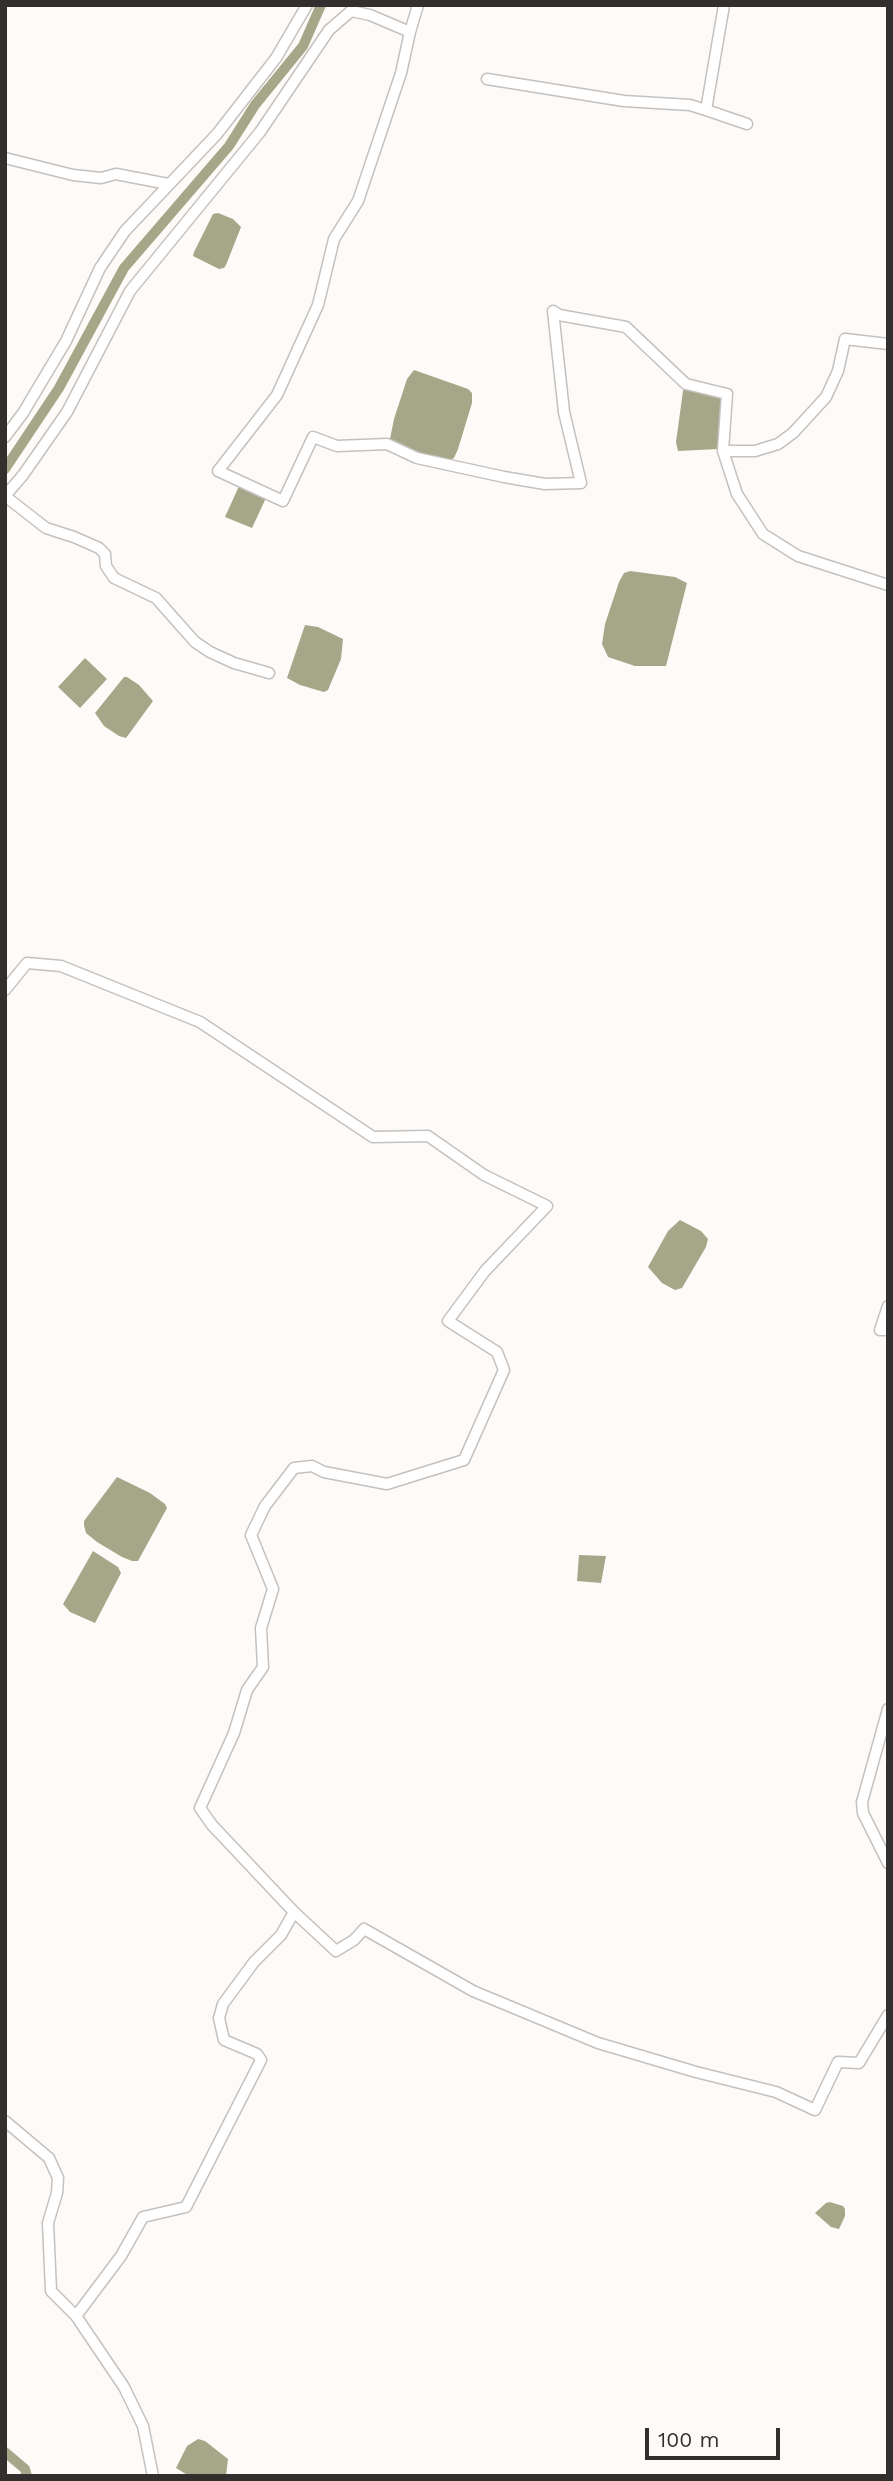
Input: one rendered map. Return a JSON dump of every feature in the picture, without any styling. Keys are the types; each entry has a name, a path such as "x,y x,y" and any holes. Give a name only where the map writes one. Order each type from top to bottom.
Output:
{"street":[{"path":"5,437 23,413 66,341 100,268 125,231 217,134 276,58 307,5"},
{"path":"418,5 401,73 358,201 334,239 318,305 277,395 218,471 283,501 313,437 337,446 387,444 417,458 545,484 581,483 564,412 552,312 626,327 686,384 727,394 723,451 737,494 763,534 798,556 888,585"},
{"path":"706,110 724,5"},
{"path":"269,673 234,663 195,642 156,598 114,578 106,566 105,554 99,548 46,528 5,496 23,475 66,412 130,291 260,132 329,30 351,11 370,15 410,32"},
{"path":"487,79 624,102 690,105 747,124"},
{"path":"5,158 73,175 101,178 116,174 168,184"},
{"path":"723,451 755,451 778,444 793,433 826,397 838,371 845,339 888,344"},
{"path":"5,990 27,964 61,965 200,1022 373,1137 428,1136 484,1175 547,1206 485,1271 448,1321 497,1352 504,1370 464,1460 387,1484 324,1472 312,1466 294,1468 265,1506 251,1535 273,1589 261,1628 263,1667 247,1690 234,1733 200,1808 212,1825 336,1951 364,1930 473,1991 598,2043 696,2073 776,2092 815,2110 838,2062 859,2063 888,2015"},
{"path":"888,1306 880,1329 888,1330"},
{"path":"888,1709 862,1802 863,1813 888,1863"},
{"path":"76,2316 121,2256 143,2217 186,2207 261,2060 257,2054 225,2040 219,2018 223,2004 254,1962 281,1935 295,1912"},
{"path":"5,2121 49,2158 58,2178 57,2193 48,2223 51,2291 76,2316 124,2386 143,2426 153,2476"}],"shaded area":[{"path":"218,213 233,219 241,227 226,265 219,269 193,256 213,214"},
{"path":"414,370 468,389 472,393 472,403 458,449 450,460 422,456 390,439 407,379"},
{"path":"685,387 724,395 718,449 678,451 676,442"},
{"path":"239,486 266,498 252,528 225,517"},
{"path":"630,571 675,577 687,583 666,666 635,666 608,657 602,644 605,624 619,582 624,573"},
{"path":"305,625 318,627 343,639 341,659 328,690 324,692 287,678"},
{"path":"85,658 107,679 80,708 58,687"},
{"path":"124,677 139,685 153,701 126,738 104,726 95,713"},
{"path":"680,1220 701,1231 708,1239 682,1288 675,1290 662,1283 648,1267 668,1231"},
{"path":"117,1477 150,1493 167,1508 138,1561 122,1557 97,1542 86,1533 84,1525 84,1521"},
{"path":"93,1551 118,1567 121,1573 95,1623 70,1612 63,1604"},
{"path":"579,1555 606,1556 601,1583 577,1581"},
{"path":"830,2202 845,2209 839,2229 831,2227 815,2213"},
{"path":"198,2439 205,2441 228,2459 226,2476 189,2476 176,2468 187,2446"}],"waterway":[{"path":"5,469 59,388 124,268 229,146 255,105 303,46 321,5"},
{"path":"5,2452 25,2469 27,2476"}]}
